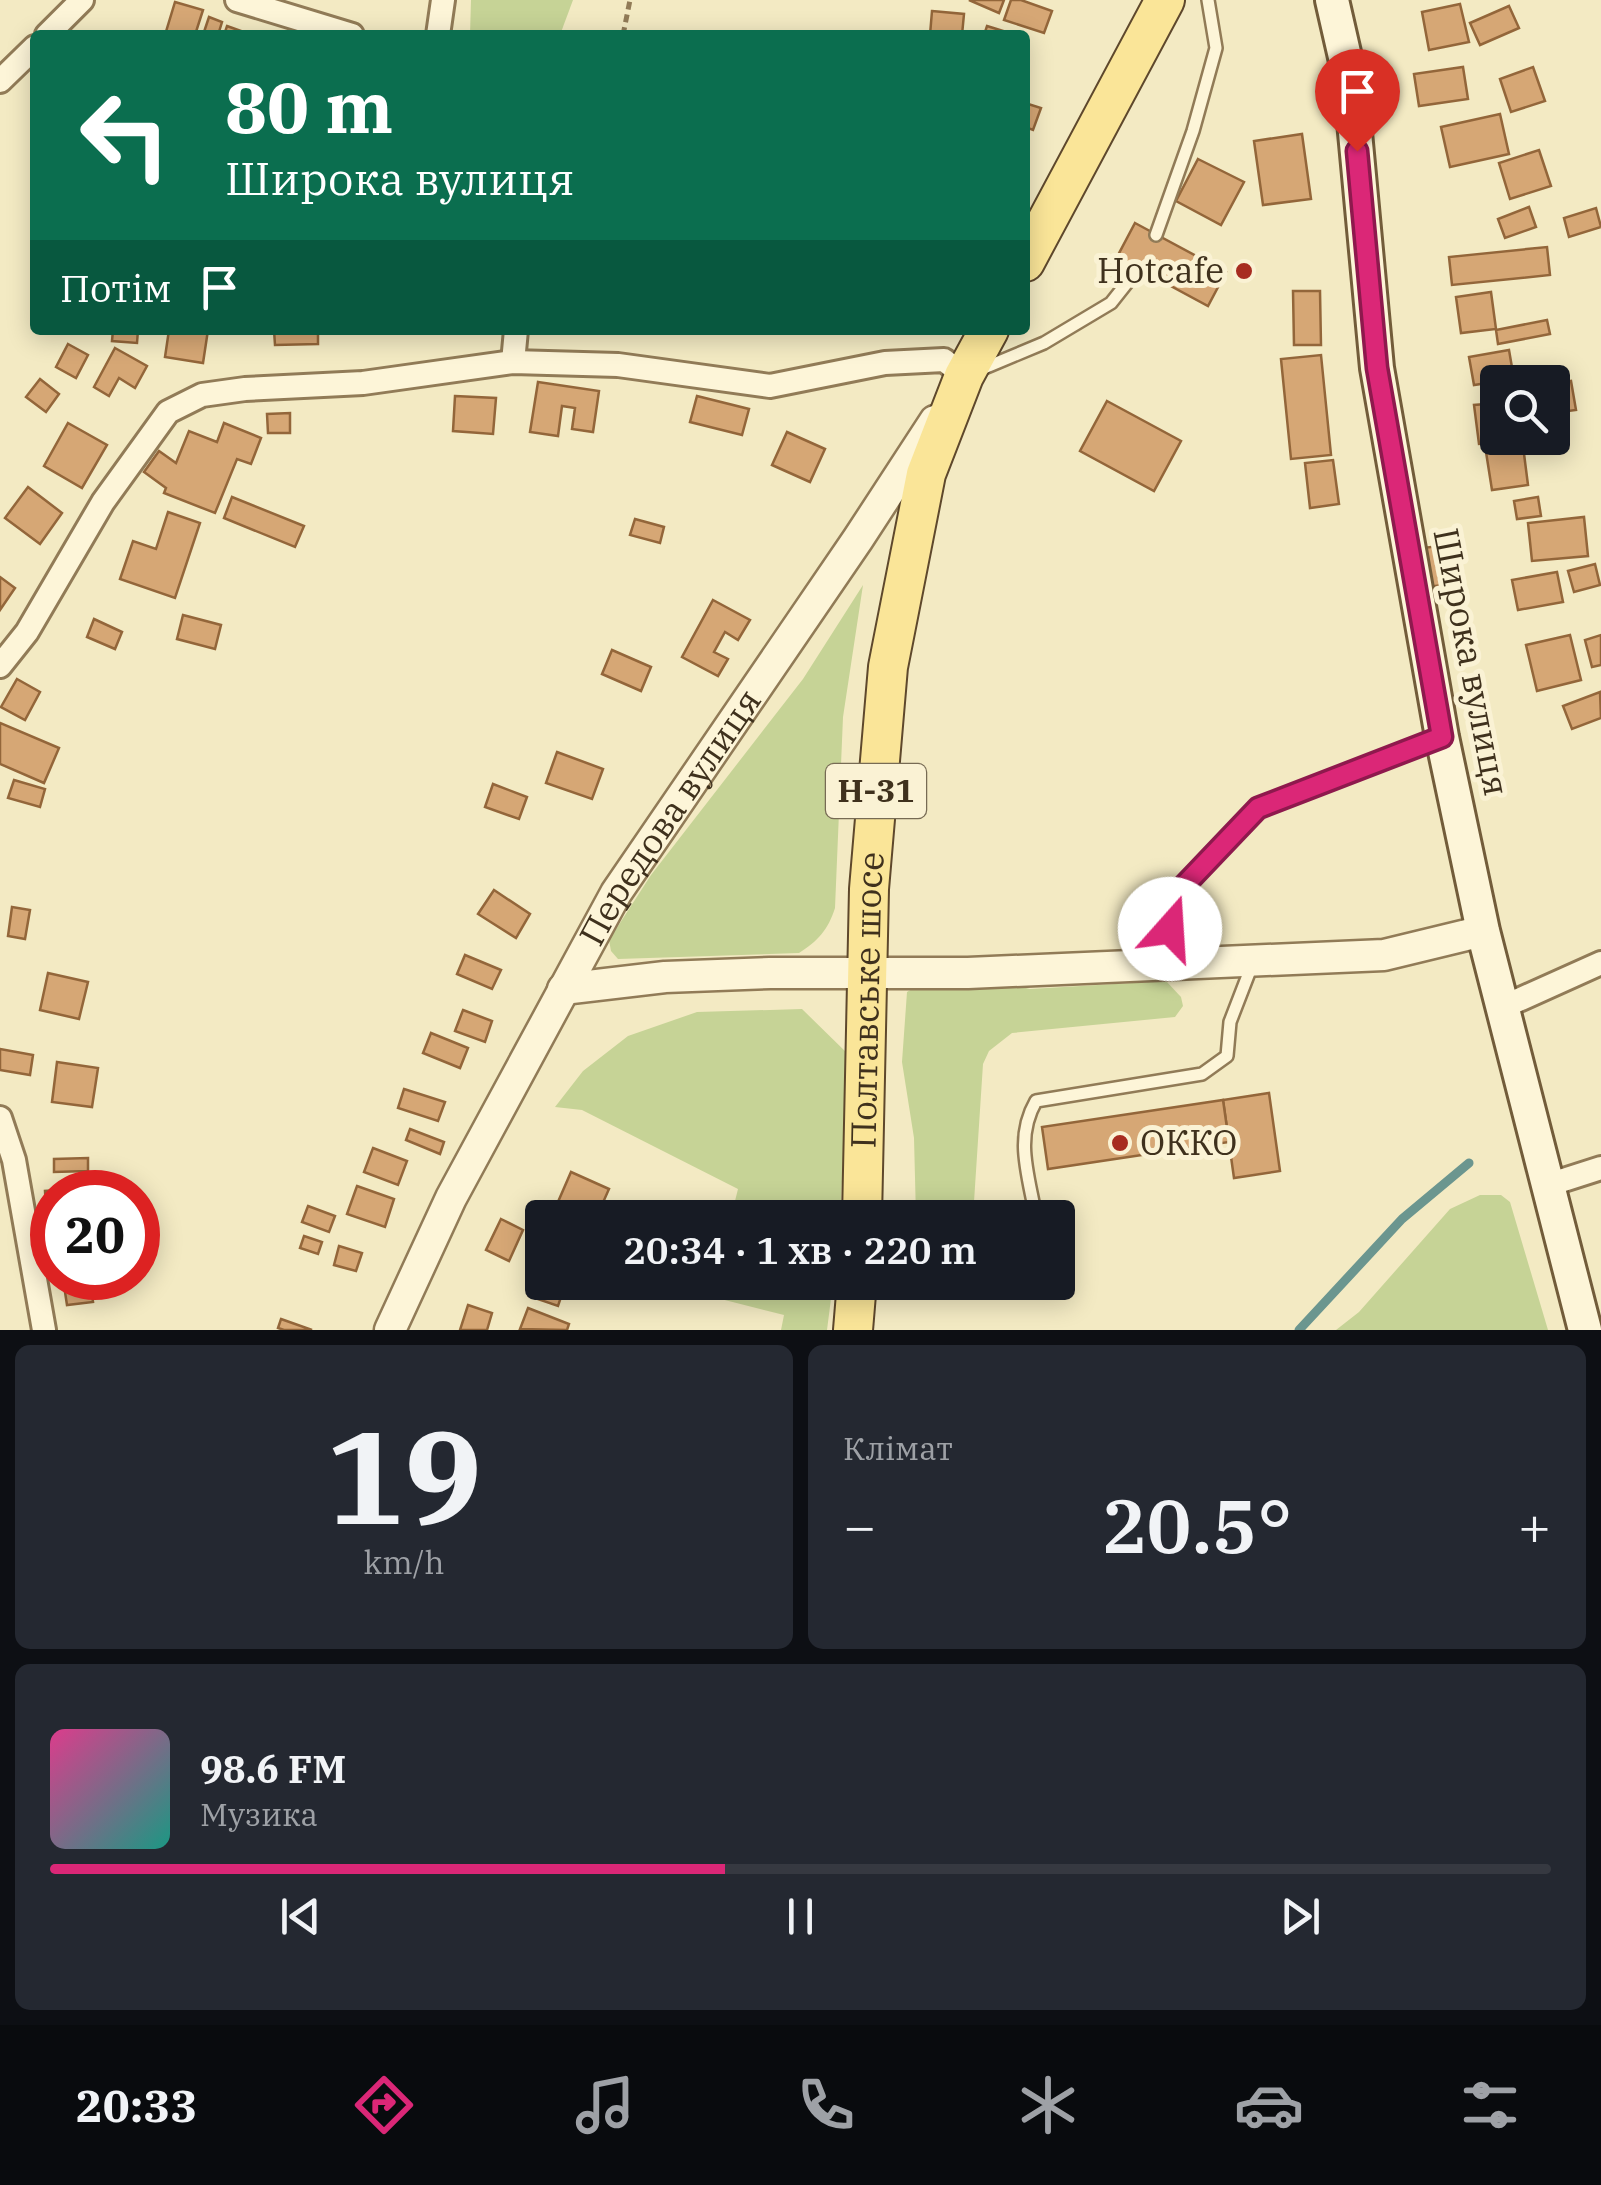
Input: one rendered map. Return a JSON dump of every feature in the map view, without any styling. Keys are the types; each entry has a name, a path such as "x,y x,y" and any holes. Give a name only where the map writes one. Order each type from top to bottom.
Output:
{"main road":[{"path":"1030,253 1165,0"},
{"name":"Широка вулиця","path":"1332,0 1350,79 1377,368 1442,737 1484,931 1548,1185 1585,1312"},
{"name":"Передова вулиця","path":"964,376 986,335"},
{"name":"Полтавське шосе","path":"867,1200 869,889 888,667 926,474 964,376"},
{"path":"854,1330 856,1300"}],"street":[{"path":"52,30 82,0"},
{"path":"237,0 336,30"},
{"path":"439,30 443,0"},
{"path":"0,82 30,52"},
{"path":"513,362 516,335"},
{"path":"0,666 27,632 103,502 168,412 202,395 363,383 513,362 618,366 770,386 884,363 944,360 964,376"},
{"name":"Передова вулиця","path":"390,1330 450,1198 616,893 858,539 964,376"},
{"path":"563,989 665,978 770,973 869,975 1384,956 1484,931"},
{"path":"1503,1007 1601,963"},
{"path":"0,1118 14,1160 44,1330"},
{"path":"1548,1185 1601,1168"}],"lane":[{"path":"1156,235 1193,131 1216,48 1208,0"},
{"path":"964,376 1044,343 1111,303 1138,268"},
{"path":"1162,966 1178,892 1258,808 1442,737"},
{"path":"1033,1200 1024,1147 1025,1120 1036,1101 1202,1074 1227,1056 1230,1022 1254,962"}],"path":[{"path":"624,30 630,0"}],"green space":[{"path":"471,0 573,0 562,30 470,30"},
{"path":"863,585 843,717 835,908 826,929 799,953 618,959 609,940 651,875 803,679"},
{"path":"970,974 1030,989 1166,981 1181,997 1183,1006 1175,1017 1012,1033 989,1051 983,1064 974,1200 916,1200 914,1138 902,1062 907,992 931,978"},
{"path":"802,1009 849,1055 841,1200 735,1200 738,1189 582,1110 555,1107 583,1071 628,1036 697,1012"},
{"path":"1480,1195 1501,1195 1510,1202 1548,1330 1336,1330 1359,1312 1450,1209"},
{"path":"725,1300 831,1300 827,1330 781,1330 784,1315"}],"building":[{"path":"969,0 1004,0 999,13"},
{"path":"1011,0 1052,11 1044,33 1004,20"},
{"path":"175,2 203,10 197,30 167,30"},
{"path":"1460,4 1469,42 1429,50 1422,12"},
{"path":"1509,6 1519,28 1480,45 1470,23"},
{"path":"932,11 964,14 962,30 930,30"},
{"path":"209,17 222,22 220,30 205,30"},
{"path":"1463,67 1468,99 1419,106 1414,74"},
{"path":"1533,67 1545,101 1511,112 1500,79"},
{"path":"1030,105 1041,108 1033,130 1030,129"},
{"path":"1500,114 1509,154 1450,167 1441,127"},
{"path":"1302,134 1311,199 1263,205 1254,141"},
{"path":"1539,150 1551,186 1510,199 1499,163"},
{"path":"1198,159 1244,182 1221,225 1176,201"},
{"path":"1529,207 1536,227 1505,238 1498,219"},
{"path":"1596,208 1601,227 1569,237 1564,218"},
{"path":"1135,223 1226,272 1208,306 1117,257"},
{"path":"1547,247 1550,275 1452,285 1449,257"},
{"path":"1293,291 1320,291 1321,345 1294,345"},
{"path":"1491,292 1496,329 1461,333 1456,297"},
{"path":"1547,320 1550,334 1498,344 1496,330"},
{"path":"113,335 138,335 137,343 112,341"},
{"path":"168,335 207,335 203,363 165,357"},
{"path":"274,335 318,335 318,344 275,345"},
{"path":"68,344 88,355 76,378 56,367"},
{"path":"115,348 147,366 135,388 119,378 109,396 94,387"},
{"path":"1509,350 1512,365 1480,365 1480,384 1474,385 1469,357"},
{"path":"1321,355 1331,455 1291,459 1281,359"},
{"path":"40,379 59,394 46,412 26,397"},
{"path":"1570,381 1576,410 1570,411"},
{"path":"538,382 599,391 593,432 572,429 575,408 562,406 558,436 530,432"},
{"path":"455,396 496,398 493,434 453,431"},
{"path":"697,396 749,409 742,435 690,422"},
{"path":"1107,401 1181,441 1154,491 1080,451"},
{"path":"1480,404 1480,444 1479,444 1474,405"},
{"path":"290,413 290,433 268,433 267,414"},
{"path":"68,423 107,445 82,488 44,466"},
{"path":"224,423 261,438 251,464 237,459 215,513 164,493 166,488 144,472 159,451 176,463 189,431 217,442"},
{"path":"787,432 825,449 810,482 772,465"},
{"path":"1486,455 1524,455 1528,485 1492,490"},
{"path":"1333,460 1339,504 1310,508 1305,463"},
{"path":"28,487 62,513 40,544 5,518"},
{"path":"232,497 304,526 295,547 224,518"},
{"path":"1538,497 1541,516 1517,519 1514,501"},
{"path":"168,512 200,523 175,598 120,579 133,541 156,549"},
{"path":"1584,517 1588,556 1532,561 1528,523"},
{"path":"635,519 664,527 660,543 630,535"},
{"path":"1459,544 1463,583 1426,587 1422,548"},
{"path":"1595,564 1600,585 1574,592 1568,571"},
{"path":"1557,572 1563,602 1518,610 1512,580"},
{"path":"0,577 15,588 0,610"},
{"path":"713,600 750,620 738,640 725,632 714,652 728,659 718,676 682,657"},
{"path":"183,615 221,625 215,649 177,639"},
{"path":"94,619 122,632 115,649 87,637"},
{"path":"1570,635 1581,680 1537,691 1526,645"},
{"path":"1601,635 1601,665 1592,667 1585,640"},
{"path":"612,650 651,667 641,691 602,674"},
{"path":"17,679 40,692 25,720 1,707"},
{"path":"1600,692 1601,718 1572,729 1563,706"},
{"path":"0,723 59,748 44,783 0,764"},
{"path":"557,752 603,769 592,799 546,783"},
{"path":"14,780 45,789 40,807 8,798"},
{"path":"493,784 527,797 519,819 485,807"},
{"path":"494,890 530,914 516,938 478,914"},
{"path":"12,907 30,910 25,939 8,936"},
{"path":"465,955 501,970 492,989 457,974"},
{"path":"48,973 88,982 79,1019 40,1010"},
{"path":"463,1010 492,1021 485,1042 455,1031"},
{"path":"431,1033 468,1048 460,1068 423,1053"},
{"path":"0,1049 33,1055 30,1075 0,1070"},
{"path":"57,1062 98,1068 92,1107 52,1102"},
{"path":"404,1089 445,1102 438,1121 398,1108"},
{"path":"1269,1093 1280,1171 1234,1178 1223,1100"},
{"path":"1223,1100 1229,1142 1048,1169 1042,1127"},
{"path":"410,1129 444,1142 440,1154 406,1140"},
{"path":"373,1148 407,1161 398,1185 364,1172"},
{"path":"88,1158 88,1170 54,1170 54,1159"},
{"path":"571,1172 609,1189 604,1200 559,1200"},
{"path":"357,1186 394,1199 385,1227 347,1214"},
{"path":"308,1206 335,1216 329,1232 302,1222"},
{"path":"501,1219 523,1230 509,1261 486,1250"},
{"path":"304,1236 322,1242 318,1254 300,1248"},
{"path":"339,1246 362,1253 356,1271 334,1265"},
{"path":"66,1300 93,1300 93,1302 67,1305"},
{"path":"468,1305 492,1313 487,1330 460,1330"},
{"path":"528,1308 569,1324 567,1330 520,1329"},
{"path":"281,1319 312,1330 278,1328"}],"waterway":[{"path":"1299,1330 1402,1219 1469,1163"}],"place":[{"name":"Hotcafe","path":"1244,271"},
{"name":"ОККО","path":"1120,1143"}],"route":[{"path":"1170,929 1178,892 1258,808 1442,737 1377,368 1357,151"}]}
